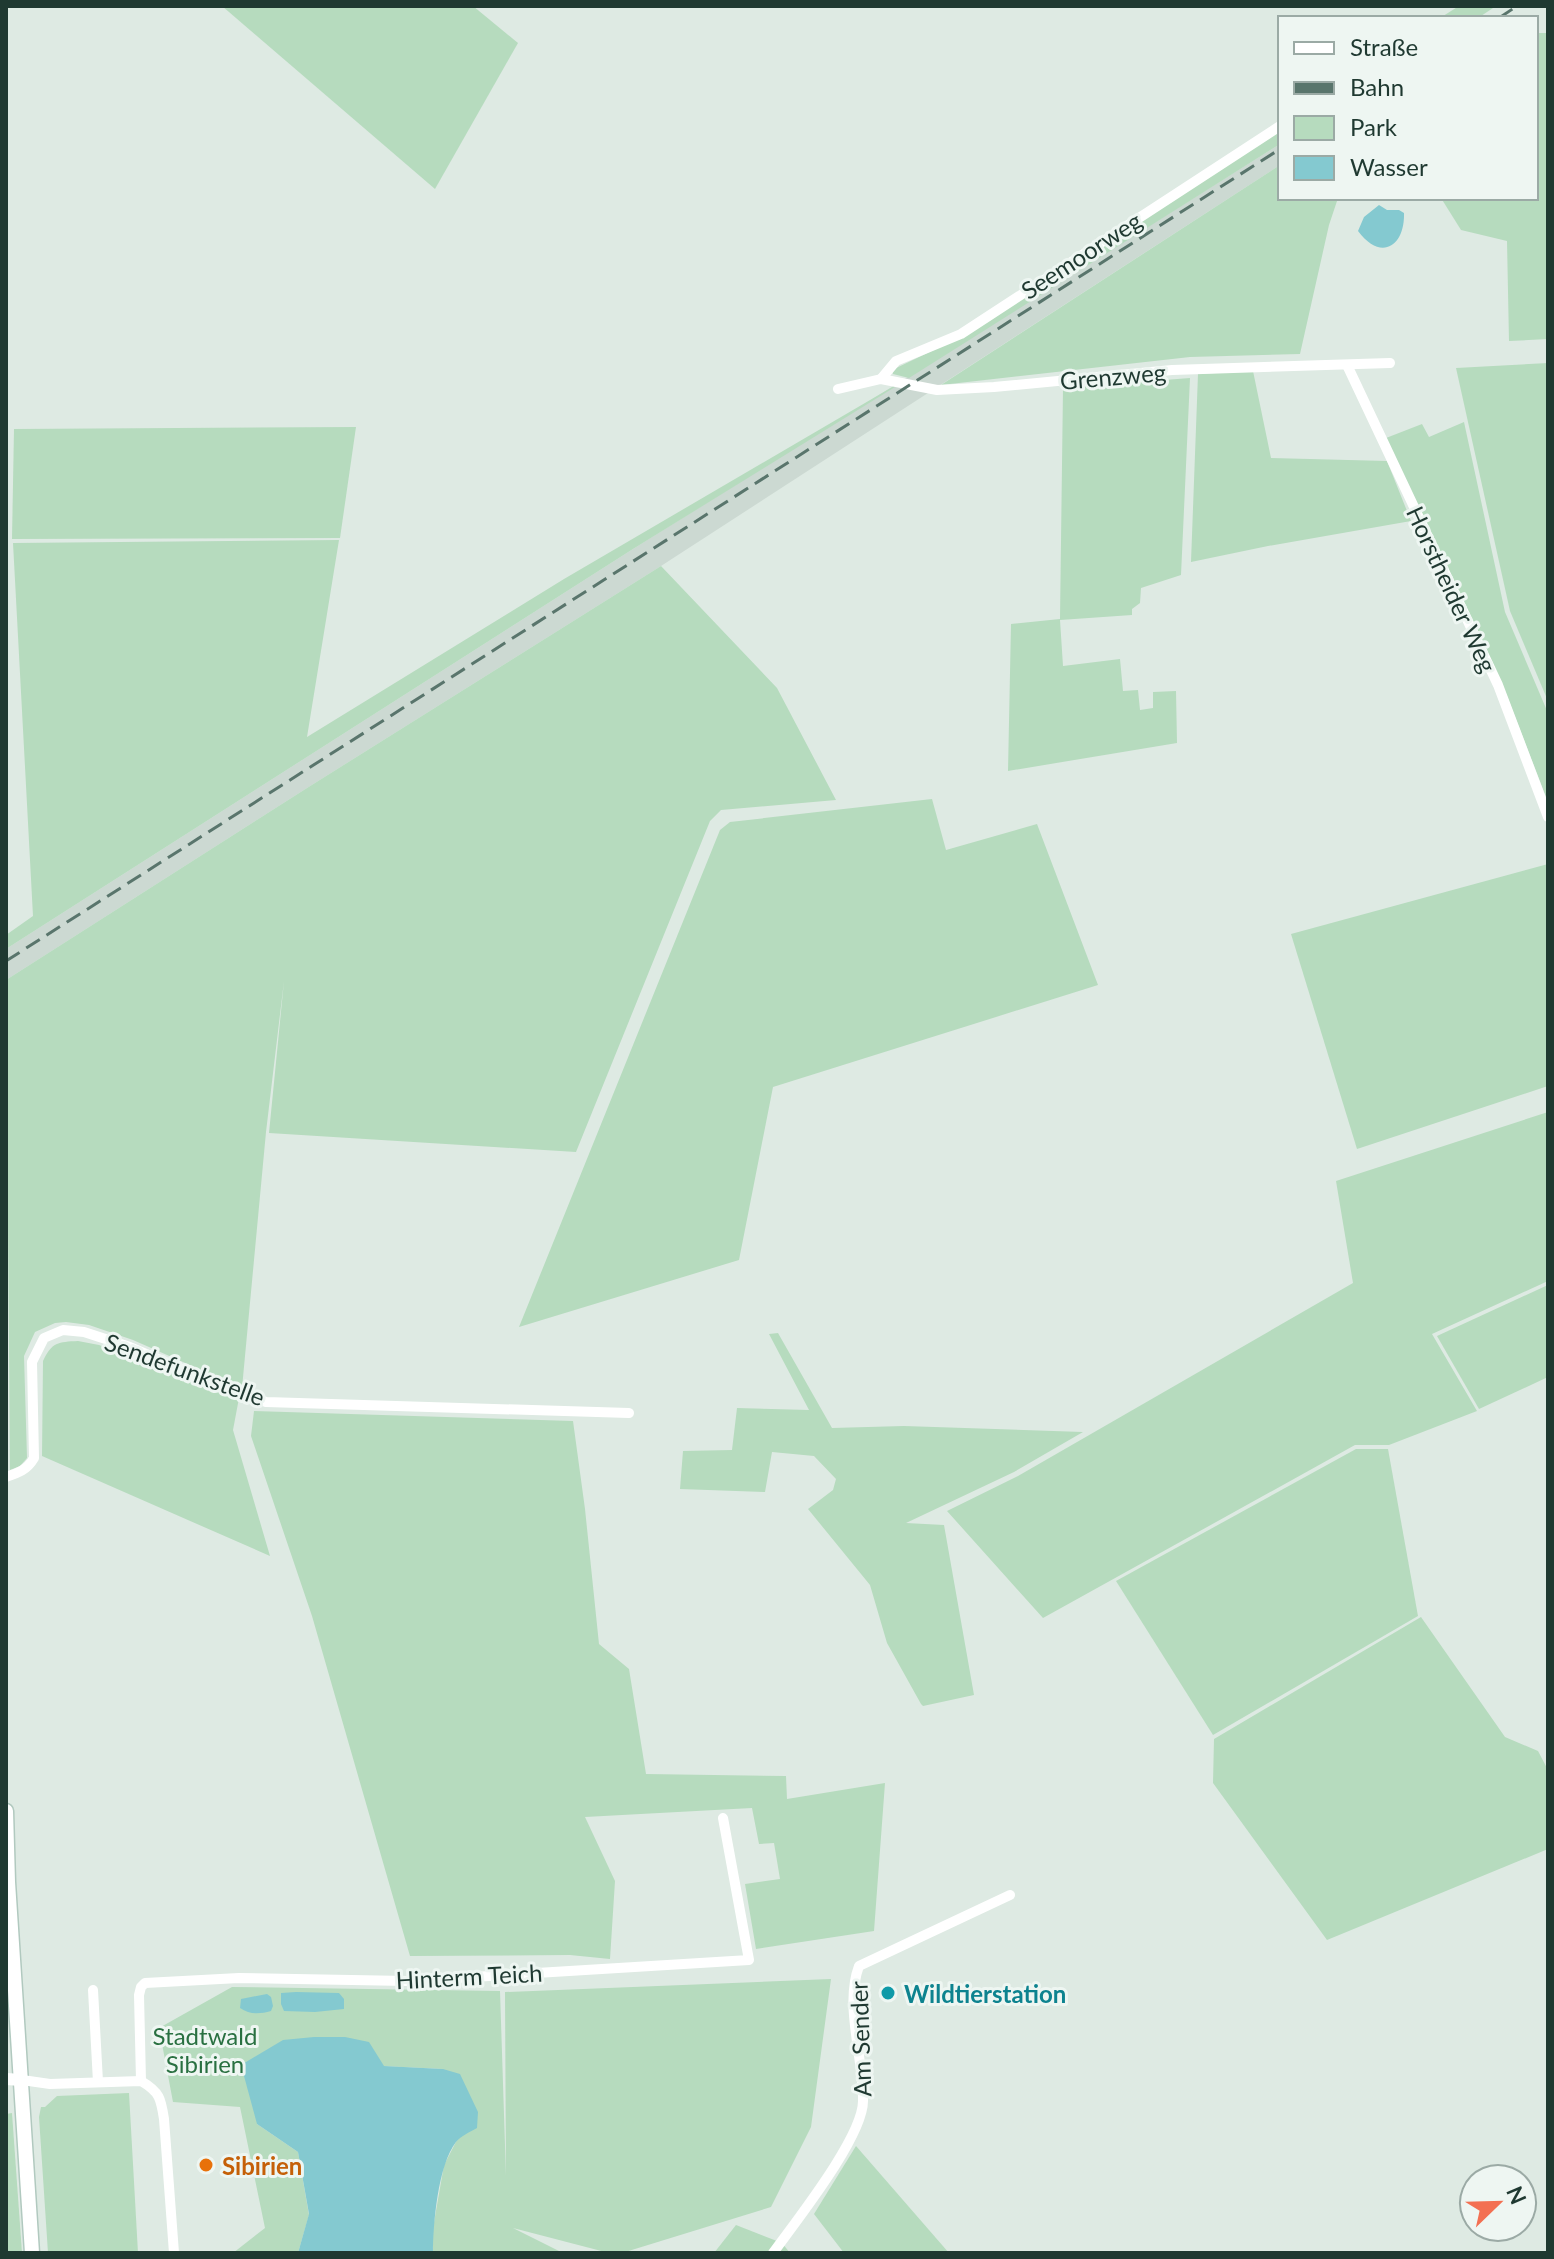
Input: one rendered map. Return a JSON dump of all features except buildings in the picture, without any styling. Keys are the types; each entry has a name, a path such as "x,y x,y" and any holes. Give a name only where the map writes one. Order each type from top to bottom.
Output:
{"main road":[{"path":"6,1811 32,2253"},
{"path":"6,2022 16,1993"}],"street":[{"name":"Seemoorweg","path":"881,379 896,361 961,334 1278,127"},
{"name":"Grenzweg","path":"838,389 881,379 937,390 1172,370 1390,363"},
{"name":"Horstheider Weg","path":"1347,365 1498,685 1548,817"},
{"name":"Sendefunkstelle","path":"6,1477 30,1466 34,1458 32,1362 44,1338 63,1330 84,1332 130,1347 266,1402 629,1413"},
{"name":"Hinterm Teich","path":"141,2081 139,1995 145,1983 239,1978 407,1981 749,1960 723,1818"},
{"name":"Am Sender","path":"773,2253 809,2204 862,2117 863,2088 854,2007 859,1966 1010,1895"},
{"path":"93,1990 98,2082"},
{"path":"6,2079 50,2084 141,2081 153,2088 161,2100 174,2253"}],"shaded area":[{"path":"1278,145 1278,166 661,566 6,980 6,949 633,549"}],"green space":[{"path":"222,6 473,6 518,43 435,189"},
{"path":"1459,6 1496,6 1481,16 1443,16"},
{"path":"1538,33 1548,33 1548,339 1509,341 1507,241 1461,230 1442,200 1538,200"},
{"path":"1278,131 1278,145 909,378 893,374 892,370 963,336"},
{"path":"1278,166 1278,200 1337,200 1300,354 1190,357 941,385"},
{"path":"1548,363 1548,701 1510,611 1456,368"},
{"path":"1253,371 1271,458 1387,461 1411,521 1191,562 1198,374"},
{"path":"1190,378 1181,575 1141,588 1140,603 1132,609 1132,615 1060,620 1063,666 1120,659 1123,691 1138,690 1140,710 1153,708 1153,692 1176,691 1177,743 1008,771 1011,624 1060,619 1063,388"},
{"path":"894,386 6,949 6,935 33,916 13,543 339,540 307,737 564,579"},
{"path":"1464,422 1505,612 1548,713 1548,802 1507,696 1386,438 1422,424 1429,437"},
{"path":"356,427 340,538 12,539 14,429"},
{"path":"661,566 777,688 836,800 721,810 710,821 576,1152 269,1133 284,981 266,1132 242,1388 133,1340 89,1325 55,1323 35,1332 24,1356 27,1458 20,1466 10,1470 6,980"},
{"path":"932,799 946,850 1037,824 1098,985 773,1087 739,1260 519,1327 720,830 730,822"},
{"path":"1548,864 1548,1086 1357,1149 1291,934"},
{"path":"1548,1112 1548,1281 1432,1334 1477,1411 1389,1445 1355,1445 1043,1618 947,1511 1018,1476 1353,1283 1336,1181"},
{"path":"1548,1285 1548,1377 1479,1409 1437,1336"},
{"path":"778,1333 832,1428 904,1426 1083,1432 1014,1472 906,1523 944,1525 974,1695 921,1704 887,1643 870,1585 808,1509 833,1490 836,1479 814,1456 772,1452 765,1492 680,1489 683,1451 732,1450 737,1408 809,1410 769,1334"},
{"path":"78,1341 99,1345 239,1398 233,1430 270,1556 42,1456 43,1361 56,1344"},
{"path":"254,1411 573,1421 599,1644 629,1669 646,1774 786,1776 787,1799 885,1783 874,1931 756,1949 745,1884 780,1879 774,1843 759,1844 752,1808 585,1817 615,1881 610,1959 570,1955 410,1956 312,1616 251,1436"},
{"path":"1356,1449 1388,1449 1418,1616 1213,1735 1116,1581"},
{"path":"1421,1617 1505,1737 1538,1751 1548,1770 1548,1849 1327,1940 1213,1783 1214,1739"},
{"name":"Stadtwald Sibirien","path":"831,1979 811,2127 771,2207 622,2253 609,2253 513,2228 563,2253 433,2253 433,2228 444,2165 457,2140 443,2069 383,2066 257,2124 298,2152 309,2215 298,2253 233,2253 265,2228 240,2107 173,2102 159,2028 232,1987 500,1991 506,2176 505,1992"},
{"path":"129,2093 138,2253 48,2253 39,2117 41,2107 57,2096"},
{"path":"12,2113 22,2253 6,2253 6,2114"},
{"path":"856,2146 949,2253 844,2253 814,2214"},
{"path":"736,2225 782,2243 790,2253 714,2253"}],"water":[{"path":"1379,205 1404,213 1396,241 1383,248 1375,246 1358,231 1364,217"},
{"path":"281,1993 339,1993 344,1999 344,2009 284,2011"},
{"path":"267,1994 271,1997 271,2011 255,2013 240,2008 241,1999"},
{"path":"345,2037 369,2042 384,2066 443,2069 460,2074 478,2112 477,2128 456,2142 445,2165 436,2211 433,2253 298,2253 309,2214 298,2152 257,2124 241,2065 283,2040"}],"railway":[{"path":"1502,16 1517,6"},
{"path":"6,961 1278,150"}],"place":[{"name":"Wildtierstation","path":"888,1993"},
{"name":"Sibirien","path":"206,2165"}]}
